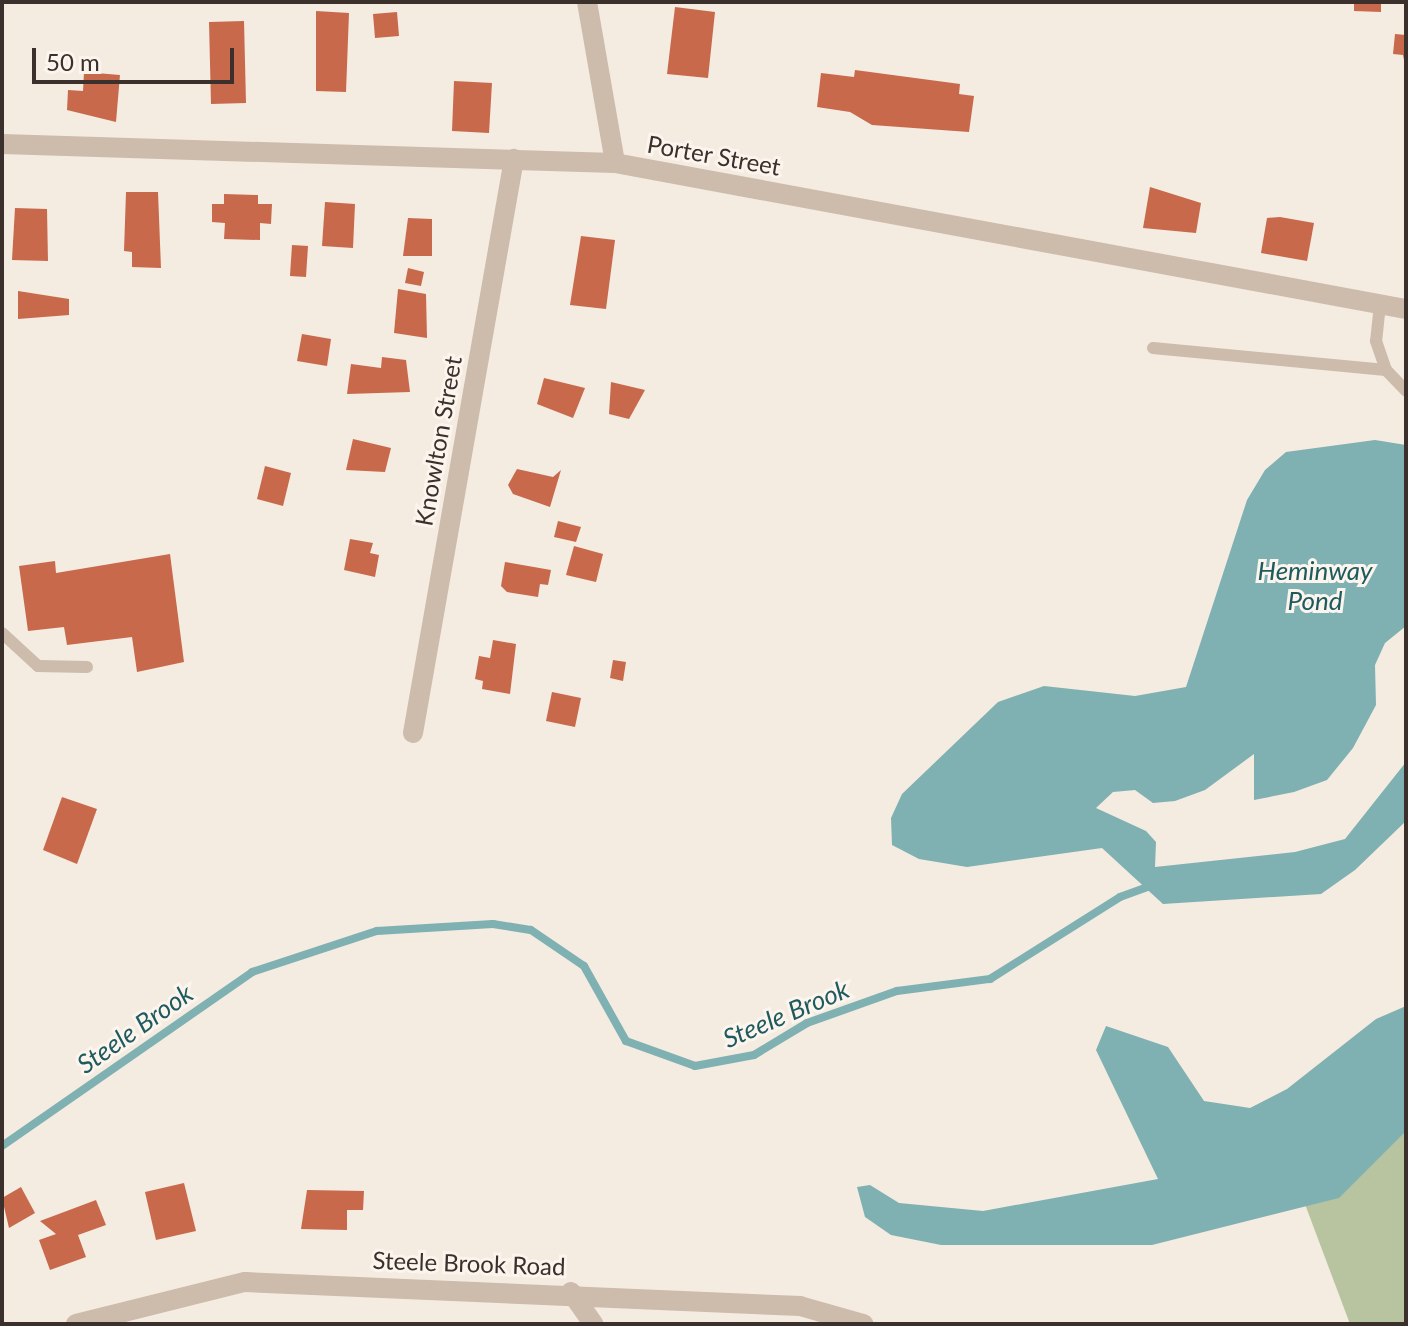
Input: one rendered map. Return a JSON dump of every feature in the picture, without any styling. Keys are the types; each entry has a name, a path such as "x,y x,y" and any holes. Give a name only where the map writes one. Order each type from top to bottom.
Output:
{"street":[{"path":"587,2 615,163"},
{"name":"Porter Street","path":"2,144 615,163 1406,309"},
{"name":"Knowlton Street","path":"413,733 514,159"},
{"name":"Steele Brook Road","path":"76,1324 245,1282 571,1292 800,1306 863,1324"},
{"path":"571,1292 593,1324"}],"lane":[{"path":"1380,304 1376,341 1386,370 1406,391"},
{"path":"1153,348 1386,370"},
{"path":"2,633 38,666 87,667"}],"green space":[{"path":"1406,1074 1406,1324 1350,1324 1285,1151"}],"water":[{"name":"Heminway Pond","path":"1375,440 1406,445 1406,626 1385,643 1375,665 1376,705 1353,748 1327,780 1294,792 1254,800 1254,754 1205,790 1175,801 1153,803 1135,790 1113,792 1096,808 1146,831 1156,842 1155,867 1295,852 1345,839 1406,762 1406,821 1355,870 1321,894 1163,904 1102,848 967,867 919,859 892,845 891,818 902,794 998,702 1044,686 1135,696 1186,687 1247,500 1265,470 1286,452"},
{"path":"1406,1006 1406,1131 1339,1198 1152,1245 941,1245 891,1235 865,1217 857,1187 870,1185 899,1203 983,1211 1158,1179 1096,1050 1106,1026 1168,1047 1204,1101 1250,1108 1287,1089 1376,1019"}],"building":[{"path":"1354,2 1381,2 1381,12 1354,11"},
{"path":"675,7 715,12 708,78 667,74"},
{"path":"316,11 349,13 346,92 316,91"},
{"path":"397,12 399,36 375,38 373,14"},
{"path":"244,21 246,103 211,104 209,22"},
{"path":"1395,34 1406,35 1406,70 1403,55 1393,54"},
{"path":"855,70 960,84 959,94 974,96 969,132 872,125 850,112 817,107 821,73 854,77"},
{"path":"84,72 120,75 116,122 67,110 68,90 83,91"},
{"path":"454,81 492,83 489,133 452,131"},
{"path":"1150,187 1201,203 1196,233 1143,228"},
{"path":"126,192 158,192 161,268 132,267 132,252 124,251"},
{"path":"224,194 258,195 258,204 272,204 271,224 260,223 260,240 224,239 225,223 212,222 212,204 224,204"},
{"path":"325,202 355,204 353,248 322,246"},
{"path":"15,208 47,209 48,261 12,260"},
{"path":"408,218 432,219 432,256 403,256"},
{"path":"1267,218 1314,223 1307,261 1261,253"},
{"path":"581,236 615,240 606,309 570,305"},
{"path":"292,245 308,246 306,277 290,276"},
{"path":"408,268 424,272 421,286 405,283"},
{"path":"398,289 426,294 427,338 394,333"},
{"path":"18,291 69,299 69,315 18,319"},
{"path":"302,334 331,339 327,366 297,361"},
{"path":"382,357 406,360 410,392 347,394 351,364 381,368"},
{"path":"544,378 585,388 573,418 537,404"},
{"path":"611,382 645,390 629,419 609,414"},
{"path":"353,439 391,448 385,472 346,470"},
{"path":"265,466 291,473 283,506 257,499"},
{"path":"517,469 553,477 561,470 550,507 513,494 508,485"},
{"path":"558,521 581,527 576,542 554,537"},
{"path":"350,539 373,543 370,553 379,555 375,577 344,570"},
{"path":"574,546 603,554 596,582 566,575"},
{"path":"170,554 184,662 137,672 132,637 67,645 64,627 28,631 19,566 55,561 56,573"},
{"path":"505,562 551,570 548,585 540,584 538,597 507,592 501,586"},
{"path":"493,640 516,644 510,694 482,689 483,681 475,679 479,656 490,658"},
{"path":"613,660 626,662 623,681 610,678"},
{"path":"552,692 581,698 575,727 546,721"},
{"path":"62,797 97,809 77,864 43,850"},
{"path":"184,1183 196,1231 156,1240 145,1192"},
{"path":"21,1187 35,1213 9,1228 2,1198"},
{"path":"307,1190 364,1191 363,1210 347,1210 347,1230 301,1229"},
{"path":"96,1200 106,1225 78,1235 86,1257 50,1270 39,1240 56,1234 40,1221"}],"waterway":[{"name":"Steele Brook","path":"2,1146 252,972 377,931 493,924 531,930 584,966 626,1041 695,1066 754,1055 807,1023 897,991 990,979 1120,897 1156,884"}]}
